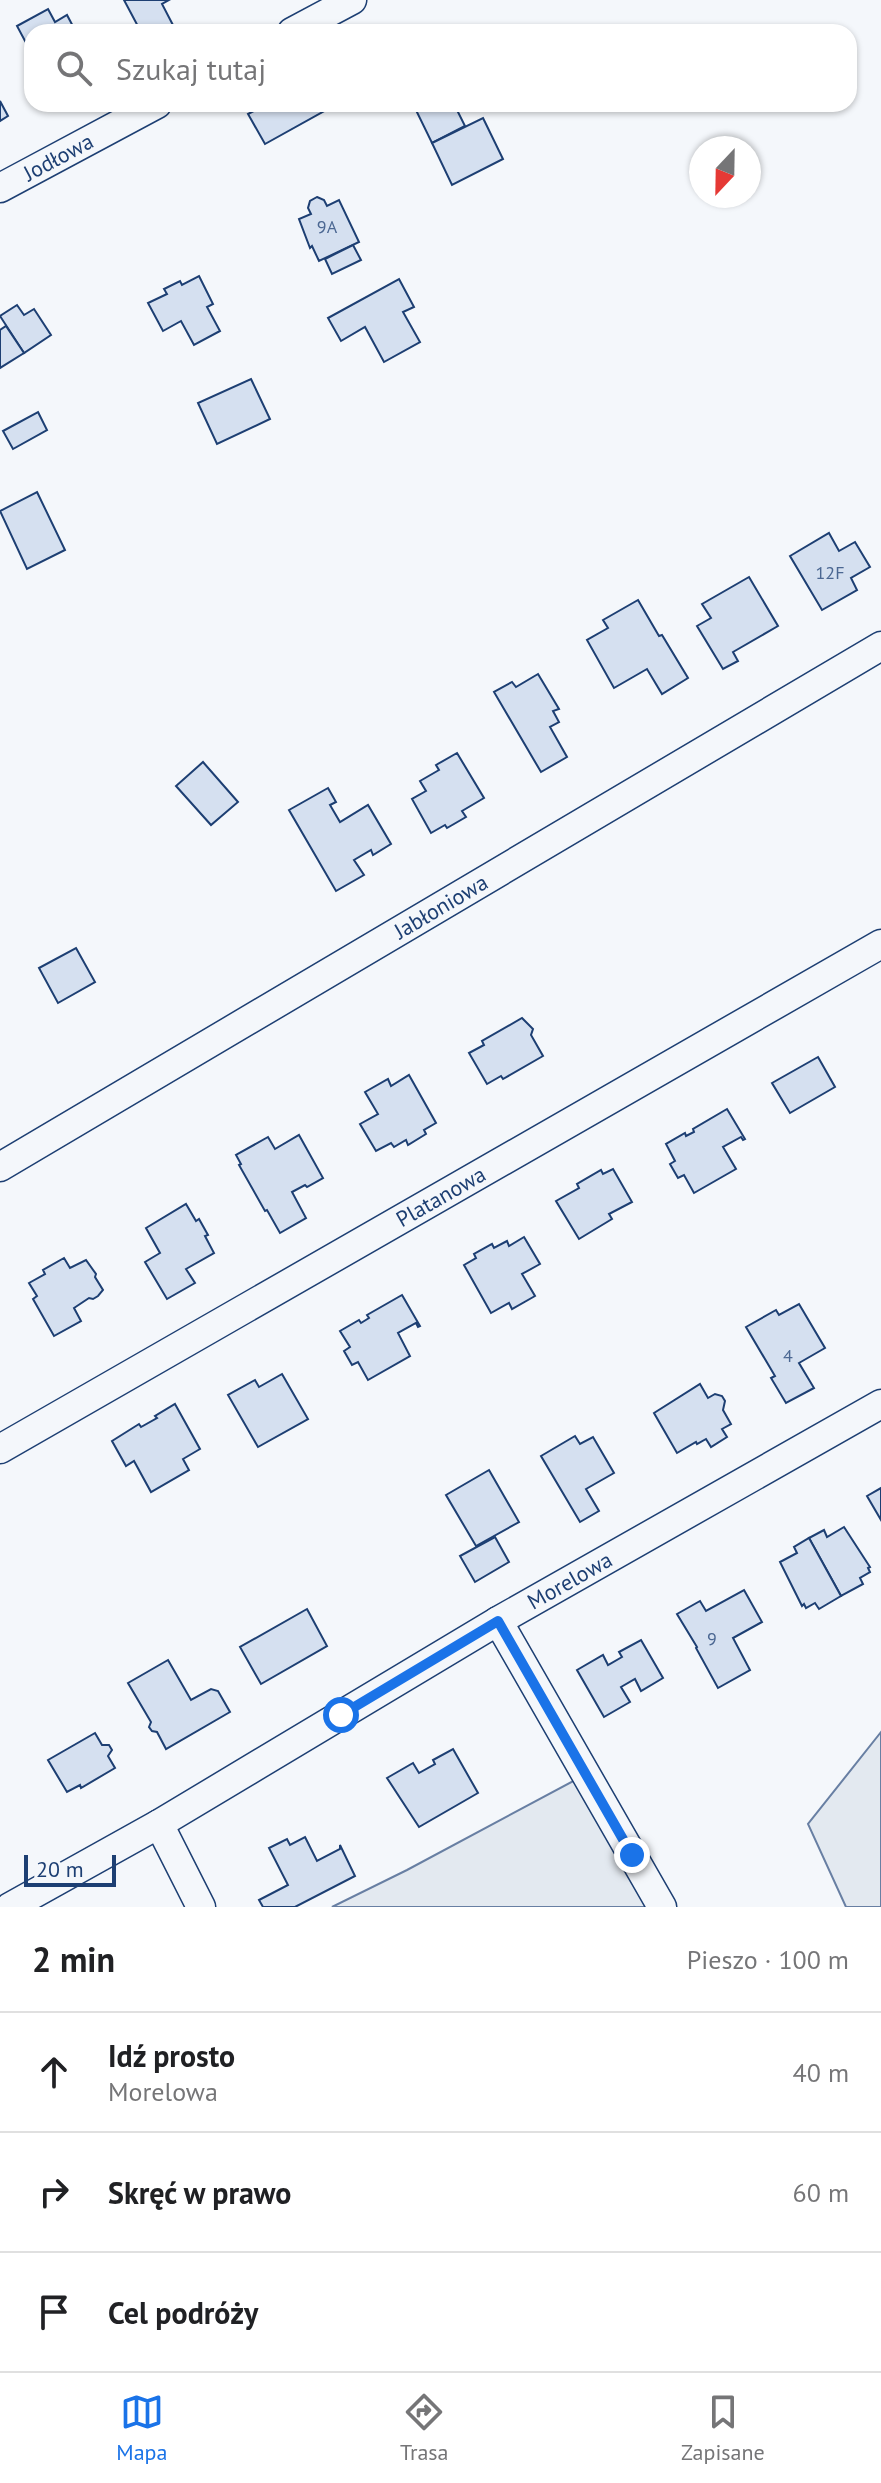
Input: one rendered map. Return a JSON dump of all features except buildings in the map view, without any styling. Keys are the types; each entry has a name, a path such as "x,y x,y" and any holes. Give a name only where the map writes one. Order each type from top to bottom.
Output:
{"street":[{"path":"307,24 352,0"},
{"name":"Jodłowa","path":"0,188 142,112"},
{"name":"Jabłoniowa","path":"0,1167 881,646"},
{"name":"Platanowa","path":"0,1449 881,944"},
{"name":"Morelowa","path":"10,1907 159,1824 498,1621 881,1404"},
{"path":"498,1621 662,1907"},
{"path":"159,1824 201,1907"}],"shaded area":[{"path":"881,1732 881,1907 846,1907 808,1824"},
{"path":"577,1779 649,1907 332,1907 407,1870"}],"route":[{"path":"341,1715 498,1621 632,1855"}]}
